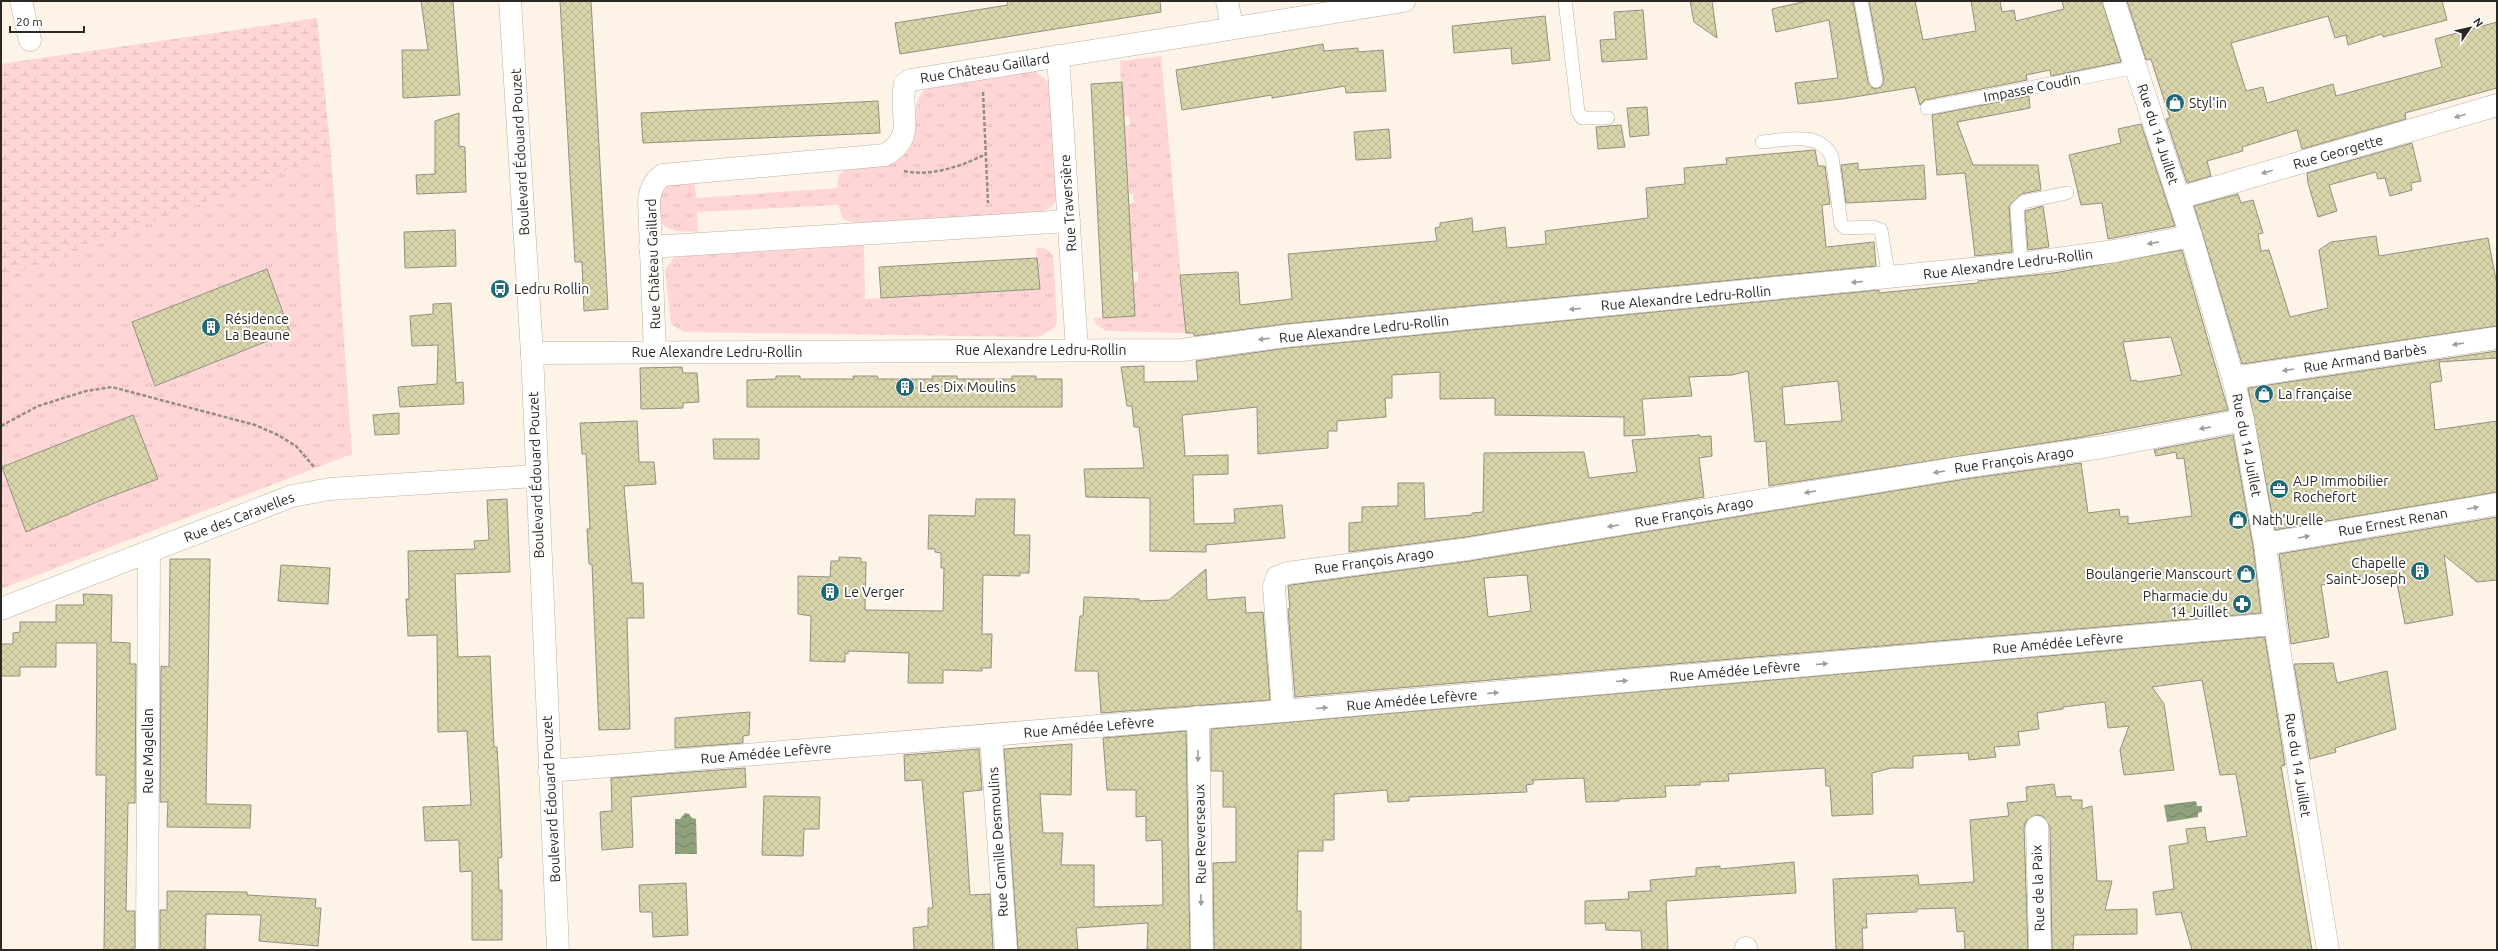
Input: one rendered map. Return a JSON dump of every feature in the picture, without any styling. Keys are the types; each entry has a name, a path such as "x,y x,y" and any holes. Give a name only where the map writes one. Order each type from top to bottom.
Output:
{"street":[{"path":"21,1 30,40"},
{"name":"Boulevard Édouard Pouzet","path":"510,1 532,353 536,476 558,950"},
{"path":"1227,1 1232,27"},
{"name":"Rue Château Gaillard","path":"655,352 649,200 651,188 656,180 663,175 885,155 894,149 902,140 905,132 903,94 905,84 911,80 1232,27 1404,1"},
{"name":"Rue du 14 Juillet","path":"2114,1 2191,236 2233,378 2243,420 2265,544 2275,624 2328,950"},
{"name":"Rue Traversière","path":"1058,56 1077,350"},
{"name":"Rue Georgette","path":"2178,198 2497,105"},
{"path":"650,247 1069,221"},
{"name":"Rue Alexandre Ledru-Rollin","path":"532,353 1182,350 1286,336 1889,279 2021,264 2115,251 2191,236"},
{"name":"Rue Armand Barbès","path":"2233,378 2497,338"},
{"name":"Rue François Arago","path":"1283,711 1274,587 1278,577 1288,573 1483,546 1956,469 2104,447 2243,420"},
{"name":"Rue des Caravelles","path":"1,609 292,496 330,489 536,476"},
{"name":"Rue Ernest Renan","path":"2265,544 2497,504"},
{"name":"Rue Magellan","path":"146,950 149,552"},
{"name":"Rue Amédée Lefèvre","path":"549,771 1283,711 2275,624"},
{"name":"Rue Reverseaux","path":"1198,717 1202,950"},
{"name":"Rue Camille Desmoulins","path":"991,735 1006,950"},
{"name":"Rue de la Paix","path":"2037,827 2040,950"}],"lane":[{"path":"1565,1 1578,112 1582,118 1608,118"},
{"path":"1861,1 1876,81"},
{"name":"Impasse Coudin","path":"1927,108 2136,67"},
{"path":"1762,142 1807,139 1819,142 1828,149 1832,157 1841,224 1845,228 1873,227 1881,230 1889,279"},
{"path":"2021,264 2016,208 2023,202 2067,193"}],"path":[{"path":"981,68 990,225"},
{"path":"902,171 948,169 986,154"},
{"path":"1,426 38,406 86,391 112,387 255,425 278,435 296,446 330,489"}],"green space":[{"path":"317,18 331,154 1,279 1,64"},
{"path":"1161,56 1186,333 1106,331 1096,324 1093,318 1135,316 1133,282 1138,282 1138,272 1133,272 1129,204 1134,203 1133,194 1128,194 1125,126 1130,125 1129,116 1123,117 1120,61"},
{"path":"1036,72 1051,84 1058,197 1052,206 1043,212 1035,214 853,223 843,219 838,205 697,212 698,231 673,230 665,226 660,221 657,213 658,204 668,181 694,178 696,198 837,188 839,175 844,171 913,139 917,103 923,91 929,86"},
{"path":"331,154 352,454 1,589 1,279"},
{"path":"864,245 865,299 1039,289 1036,248 1045,248 1053,255 1057,322 1053,329 1038,337 684,332 671,324 665,270 674,257"}],"water":[{"path":"2196,801 2197,806 2202,806 2202,812 2198,813 2198,817 2167,822 2164,805"},
{"path":"685,813 696,819 697,854 675,854 675,819 680,819"}],"building":[{"path":"421,1 453,1 460,95 403,98 402,50 428,50"},
{"path":"560,1 591,1 608,309 584,311 582,262 575,262"},
{"path":"1007,1 1160,1 1161,12 900,54 895,23 1008,5"},
{"path":"1690,1 1712,1 1717,38 1694,22"},
{"path":"1807,1 1853,1 1868,82 1874,89 1881,87 1884,80 1869,1 1915,1 1923,40 1976,31 1971,1 2000,1 2002,12 2014,10 2016,21 2064,9 2062,1 2102,1 2121,62 2051,76 2050,70 2026,75 2027,80 1925,100 1920,105 1915,87 1842,99 1798,104 1795,83 1838,78 1829,20 1776,32 1772,9"},
{"path":"2127,1 2442,1 2447,20 2383,37 2382,34 2348,45 2346,35 2335,38 2328,16 2231,43 2246,91 2263,87 2267,103 2333,84 2336,96 2442,67 2435,39 2497,22 2497,88 2405,113 2406,119 2302,149 2297,130 2242,147 2243,151 2207,161 2211,176 2187,183 2166,119 2170,118 2151,59 2146,60"},
{"path":"1643,10 1647,59 1602,62 1600,40 1616,39 1614,12"},
{"path":"1545,16 1550,60 1512,64 1511,48 1454,53 1452,26"},
{"path":"1323,44 1324,51 1358,48 1358,52 1383,50 1386,91 1346,93 1345,86 1272,98 1272,95 1182,110 1176,70"},
{"path":"1122,82 1135,316 1103,318 1091,84"},
{"path":"2029,96 2030,108 1957,122 1973,165 2038,165 2041,190 2021,194 2009,206 2012,252 1975,256 1965,173 1937,175 1932,115"},
{"path":"878,101 880,133 643,143 641,113"},
{"path":"1647,107 1649,135 1630,137 1627,108"},
{"path":"459,113 459,146 465,147 466,192 417,194 416,175 435,174 435,121"},
{"path":"2141,124 2175,226 2108,239 2102,203 2081,205 2069,155 2121,143 2118,129"},
{"path":"1621,125 1625,147 1598,149 1596,127"},
{"path":"1389,129 1391,158 1356,160 1354,132"},
{"path":"2412,143 2421,181 2411,183 2412,190 2390,196 2385,178 2378,179 2376,172 2329,185 2337,211 2318,217 2308,183 2307,173"},
{"path":"1815,150 1818,166 1825,166 1830,204 1822,205 1826,247 1874,242 1876,266 1285,324 1194,336 1194,333 1186,333 1180,275 1238,272 1240,305 1292,299 1288,254 1437,241 1435,228 1440,227 1440,223 1472,218 1473,232 1505,227 1507,248 1546,244 1545,231 1648,218 1646,188 1685,184 1684,168 1727,164 1726,158"},
{"path":"1858,163 1858,170 1924,165 1926,199 1846,203 1841,165"},
{"path":"2238,194 2241,203 2253,200 2263,233 2258,234 2261,251 2269,250 2290,317 2328,308 2319,250 2331,242 2376,236 2379,256 2488,238 2497,285 2497,326 2242,364 2194,206"},
{"path":"2043,206 2049,247 2028,250 2025,211"},
{"path":"455,230 456,266 405,268 404,232"},
{"path":"2182,250 2228,410 2077,438 1769,486 1766,441 1755,442 1748,371 1732,375 1689,377 1692,396 1642,399 1645,435 1624,436 1624,417 1495,415 1495,398 1440,399 1440,372 1392,375 1392,398 1385,398 1386,417 1337,421 1337,431 1328,431 1328,448 1258,454 1257,407 1182,415 1185,456 1228,455 1228,474 1193,475 1194,524 1235,523 1234,509 1282,505 1285,538 1206,545 1206,552 1150,551 1150,498 1086,497 1084,469 1144,468 1139,427 1134,427 1132,406 1127,406 1121,367 1144,366 1144,382 1198,381 1196,361 1287,348 1879,290 1879,293 1978,283 1978,281 2054,273","holes":["2171,337 2182,375 2137,382 2136,380 2131,381 2123,342","1838,381 1842,421 1785,425 1782,387"]},
{"path":"1037,258 1040,289 881,298 879,267"},
{"name":"Résidence La Beaune","path":"267,269 290,332 155,386 132,322"},
{"path":"451,303 456,383 463,382 464,404 400,407 398,387 437,384 438,345 412,346 410,316 433,314 433,304"},
{"path":"2497,351 2497,358 2439,362 2442,381 2430,383 2435,430 2497,421 2497,492 2275,530 2248,388"},
{"path":"682,367 683,373 697,373 699,402 683,403 683,408 641,409 640,368"},
{"name":"Les Dix Moulins","path":"776,376 800,376 800,379 854,379 853,376 877,376 878,379 933,379 932,376 957,376 957,379 1012,379 1012,376 1036,376 1036,379 1062,379 1062,407 747,407 747,380 776,379"},
{"path":"399,413 399,434 375,435 373,415"},
{"path":"133,415 158,479 104,499 26,532 2,467"},
{"path":"637,421 639,462 654,462 656,484 624,486 632,583 643,583 644,618 627,618 630,729 599,730 592,564 589,564 587,529 590,529 586,454 582,454 580,423"},
{"path":"1700,435 1700,437 1711,436 1712,456 1699,458 1704,497 1466,537 1349,552 1349,523 1362,522 1362,507 1398,506 1398,483 1424,483 1425,519 1472,515 1472,513 1483,512 1484,453 1584,452 1589,478 1637,472 1632,440"},
{"path":"2233,435 2253,546 2261,613 1295,697 1288,609 1290,609 1288,586 1291,585 1470,561 1966,479 2081,463 2088,513 2119,509 2120,517 2128,516 2128,524 2192,516 2184,458 2177,459 2176,452 2156,456 2154,450","holes":["1527,575 1531,611 1488,617 1484,578"]},
{"path":"713,439 759,439 759,459 714,459"},
{"path":"507,499 510,572 455,574 458,657 490,656 494,747 497,747 499,783 502,857 498,858 499,890 502,890 502,940 472,940 472,871 460,872 459,840 425,841 423,807 471,805 467,731 438,732 437,635 408,636 406,599 409,599 408,551 475,549 474,541 489,540 487,500"},
{"name":"Le Verger","path":"976,499 1015,499 1014,535 1030,535 1029,573 1020,573 1020,576 983,575 982,634 992,634 991,668 982,668 982,671 943,670 943,683 908,683 909,653 848,651 848,654 845,653 845,662 810,661 811,616 798,614 798,576 830,577 831,561 839,561 839,557 861,558 861,562 866,562 865,610 943,611 944,568 941,568 941,553 935,552 935,549 928,549 929,515 975,516"},
{"name":"Chapelle Saint-Joseph","path":"2497,517 2497,580 2477,582 2444,555 2453,615 2405,624 2395,573 2321,585 2329,637 2291,644 2279,554"},
{"path":"170,559 210,559 206,804 251,805 250,828 167,827 168,802 160,802 161,666 169,667"},
{"path":"281,565 330,568 328,604 278,601"},
{"path":"1206,569 1207,600 1245,597 1246,613 1263,612 1270,700 1101,713 1098,671 1075,671 1080,616 1083,616 1084,597 1139,599 1139,601 1169,600"},
{"path":"83,594 112,595 111,642 130,643 130,664 136,664 135,803 128,803 126,911 135,911 135,950 104,950 106,775 96,775 97,643 56,643 56,667 20,667 20,676 1,676 1,644 13,644 13,633 20,632 20,622 56,622 56,605 84,605"},
{"path":"2265,637 2285,765 2281,766 2312,950 2192,950 2181,912 2156,915 2153,892 2174,889 2169,846 2188,843 2186,829 2205,827 2207,842 2247,836 2236,774 2220,775 2202,680 2152,687 2164,704 2174,770 2124,775 2120,750 2129,726 2108,728 2105,702 2063,707 2063,709 2037,713 2039,729 2018,732 2020,745 1994,747 1996,757 1969,760 1968,753 1913,756 1913,768 1891,768 1872,773 1873,814 1832,816 1830,786 1826,786 1825,768 1728,774 1729,781 1700,782 1700,785 1665,786 1666,797 1619,799 1619,801 1586,802 1584,778 1533,780 1533,784 1526,785 1527,792 1409,797 1409,801 1388,802 1387,790 1334,794 1334,840 1323,840 1323,851 1298,851 1297,911 1301,911 1301,950 1214,950 1213,863 1236,862 1236,807 1223,807 1223,771 1211,771 1211,729"},
{"path":"2333,663 2337,683 2387,671 2396,729 2335,748 2336,752 2310,759 2294,664"},
{"path":"750,712 749,735 743,736 743,743 675,748 675,718"},
{"path":"1186,731 1190,950 1147,950 1148,923 1076,928 1078,950 1018,950 1004,749 1072,744 1071,795 1040,794 1043,833 1063,833 1061,865 1094,865 1094,907 1163,905 1162,840 1146,841 1146,816 1136,817 1136,790 1107,790 1103,738"},
{"path":"979,749 982,790 963,792 970,895 990,894 993,950 914,950 913,928 928,926 928,908 933,908 922,780 905,781 904,755"},
{"path":"745,768 746,787 631,797 633,847 602,850 600,812 612,811 611,778"},
{"path":"2054,784 2056,797 2071,796 2071,800 2082,800 2082,809 2092,806 2097,881 2112,881 2105,910 2137,909 2137,934 2074,935 2073,950 2052,950 2050,827 2043,816 2036,815 2026,821 2024,827 2028,950 1965,950 1964,931 1957,932 1955,908 1917,909 1917,912 1866,914 1867,928 1862,928 1863,950 1836,950 1833,879 1918,875 1919,885 1974,882 1970,820 2009,816 2007,803 2027,801 2026,787"},
{"path":"764,796 820,797 819,829 804,829 803,856 762,855"},
{"path":"1794,862 1796,893 1666,901 1668,950 1642,950 1641,931 1606,930 1605,923 1585,924 1585,901 1629,899 1628,892 1651,891 1650,880 1696,876 1696,868 1720,866 1720,869"},
{"path":"686,883 688,935 653,937 652,912 640,912 639,885"},
{"path":"167,891 247,892 247,895 316,899 315,908 321,908 318,946 259,941 261,915 206,914 205,950 160,950 160,910 167,910"}],"place":[{"name":"Styl'in","path":"2175,103"},
{"name":"Ledru Rollin","path":"500,289"},
{"name":"Résidence La Beaune","path":"211,327"},
{"name":"Les Dix Moulins","path":"905,387"},
{"name":"La française","path":"2264,394"},
{"name":"AJP Immobilier Rochefort","path":"2279,489"},
{"name":"Nath'Urelle","path":"2238,520"},
{"name":"Chapelle Saint-Joseph","path":"2420,571"},
{"name":"Boulangerie Manscourt","path":"2246,574"},
{"name":"Le Verger","path":"830,592"},
{"name":"Pharmacie du 14 Juillet","path":"2242,604"}]}
